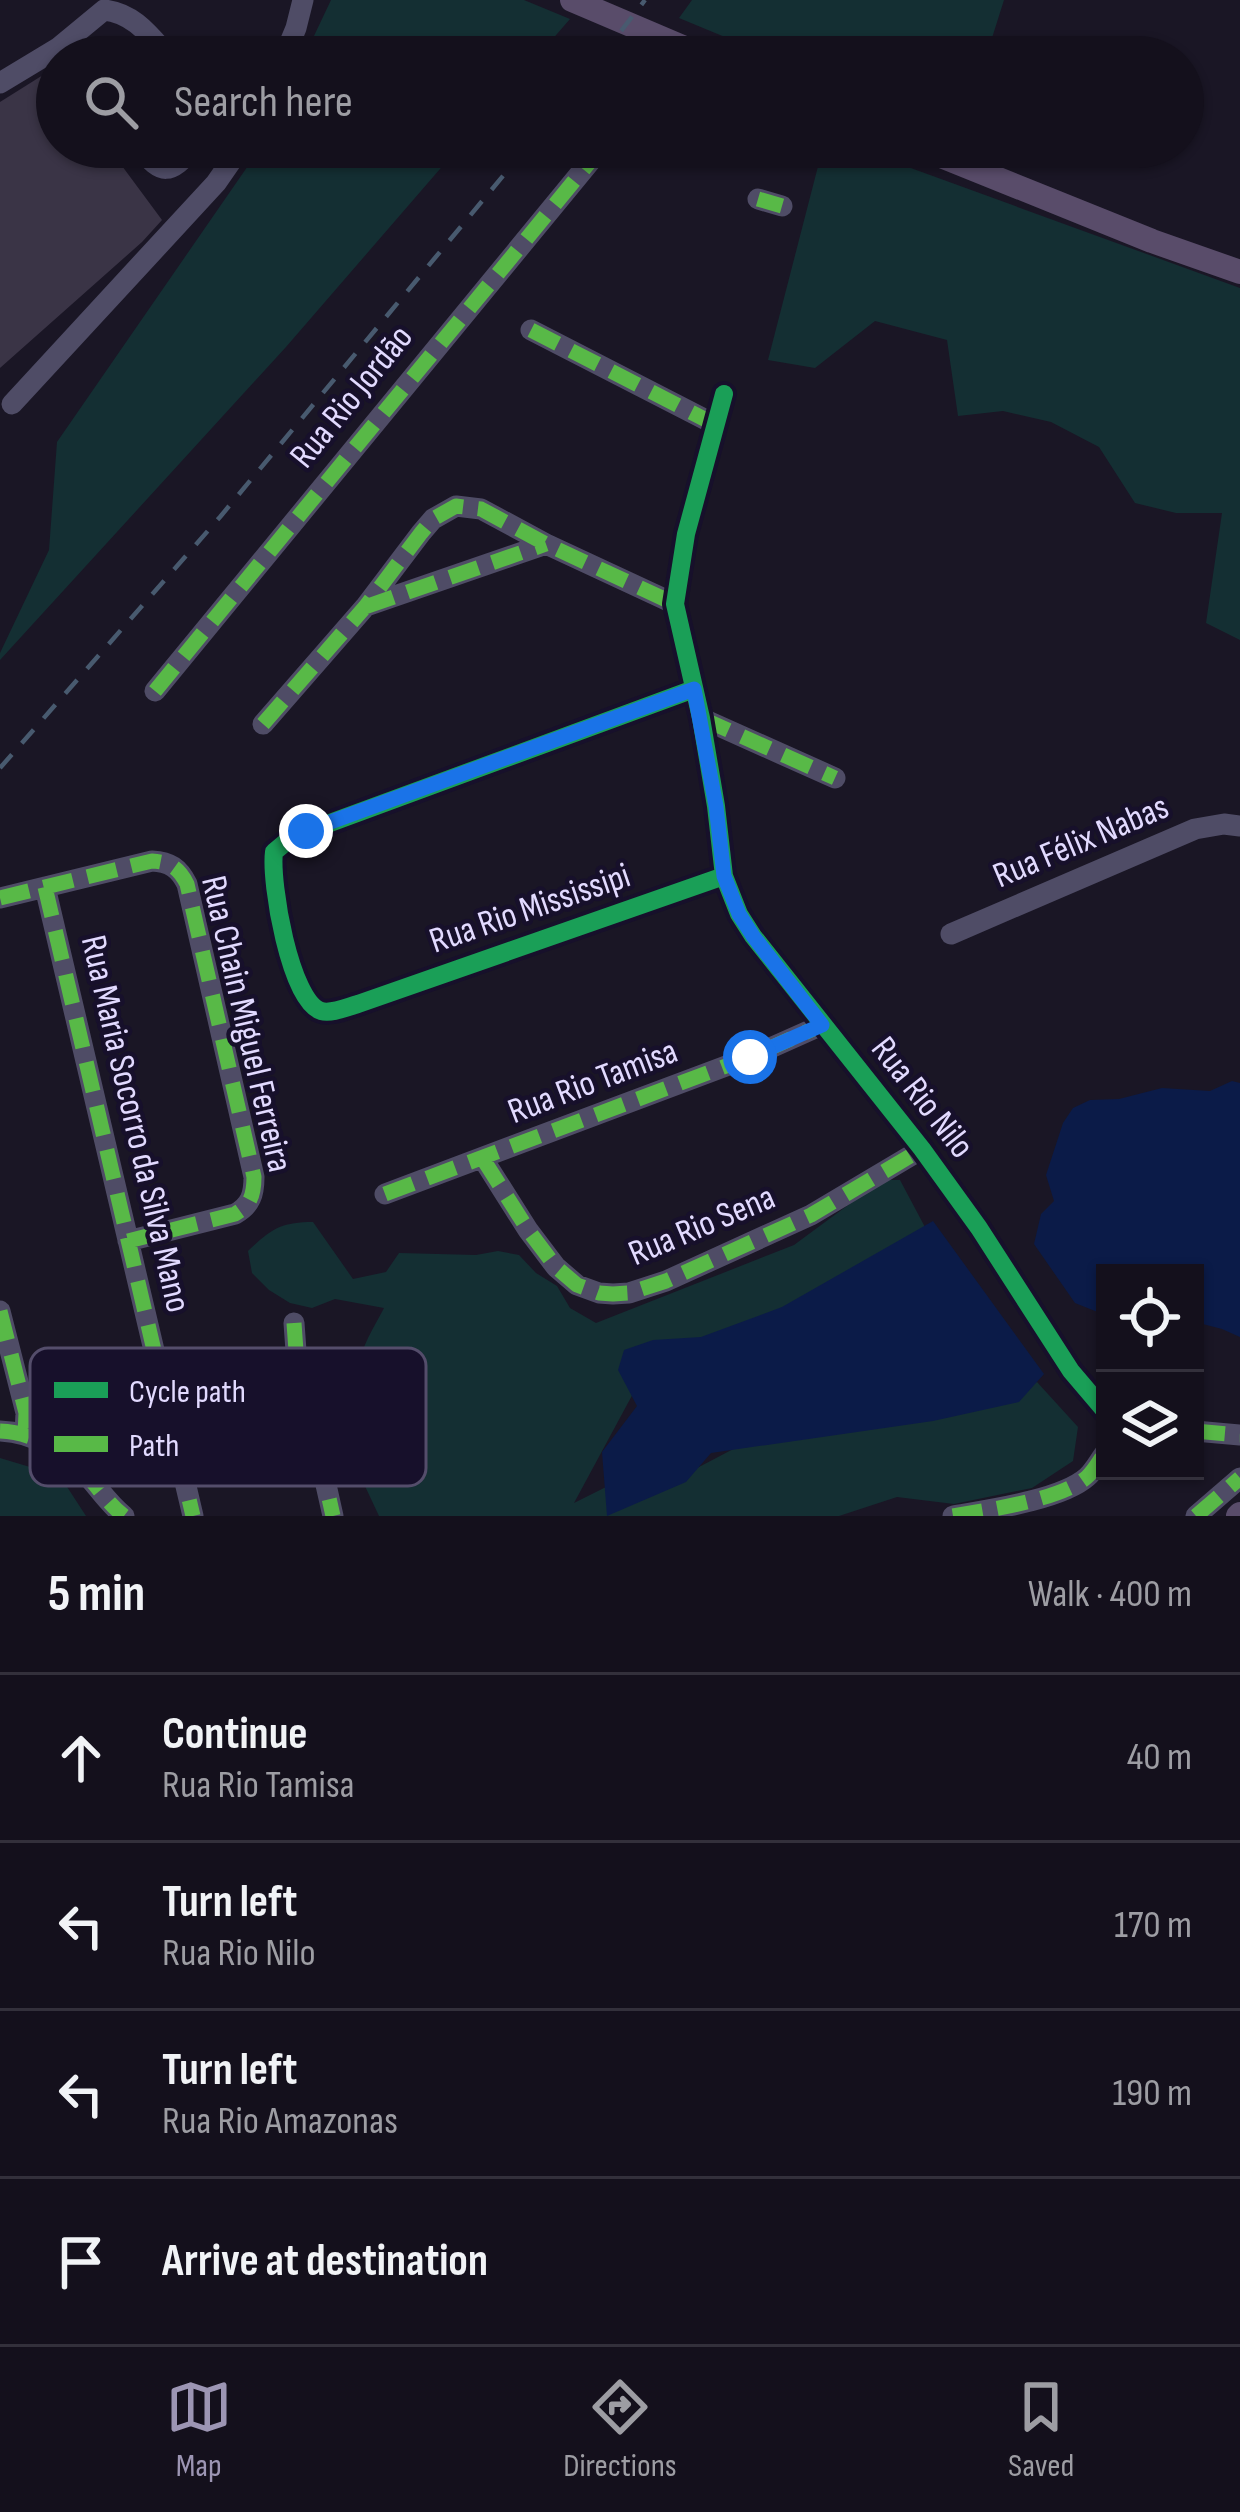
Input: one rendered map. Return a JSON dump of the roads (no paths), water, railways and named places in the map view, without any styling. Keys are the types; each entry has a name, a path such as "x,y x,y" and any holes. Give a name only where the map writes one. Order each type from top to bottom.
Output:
{"main road":[{"path":"572,0 657,36"},
{"path":"971,168 1152,242 1240,272"}],"street":[{"path":"293,36 303,0"},
{"path":"78,36 104,10 112,10 129,16 150,36"},
{"path":"0,83 36,65"},
{"path":"206,168 216,183"},
{"path":"11,404 226,168"},
{"name":"Rua Rio Jordão","path":"155,691 585,168"},
{"path":"758,199 782,206"},
{"path":"531,330 713,424"},
{"name":"Rua Rio Nilo","path":"724,394 686,533 675,604 716,806 724,876 753,936 922,1149 1071,1371 1096,1400"},
{"path":"263,724 365,607 433,519 456,506 481,509 675,604"},
{"path":"365,607 545,544"},
{"name":"Rua Rio Mississipi","path":"694,689 306,831 280,844 272,868 299,987 323,1012 358,1004 724,876"},
{"path":"700,718 835,778"},
{"name":"Rua Félix Nabas","path":"951,934 1158,843 1195,830 1240,826"},
{"name":"Rua Chain Miguel Ferreira","path":"45,886 152,861 173,866 187,884 254,1177 251,1199 235,1214 128,1241"},
{"path":"0,898 45,886"},
{"name":"Rua Maria Socorro da Silva Mano","path":"45,886 153,1348"},
{"name":"Rua Rio Tamisa","path":"385,1194 750,1057 822,1025"},
{"name":"Rua Rio Sena","path":"483,1159 556,1267 577,1285 613,1294 666,1281 811,1215 922,1149"},
{"path":"0,1311 26,1413 25,1433"},
{"path":"294,1323 296,1348"},
{"path":"0,1431 30,1436"},
{"path":"1204,1432 1237,1434"},
{"path":"952,1516 1074,1486 1096,1466"},
{"path":"1196,1516 1240,1478"},
{"path":"96,1486 124,1516"},
{"name":"Rua Maria Socorro da Silva Mano","path":"186,1486 193,1516"},
{"path":"326,1486 333,1516"}],"water":[{"path":"1232,1081 1240,1083 1240,1337 1204,1324 1204,1264 1096,1264 1096,1311 1075,1303 1034,1244 1041,1214 1054,1201 1046,1175 1063,1123 1073,1108 1090,1100 1119,1099 1162,1088 1210,1091"},
{"path":"933,1221 1044,1374 1019,1402 933,1421 711,1453 686,1482 607,1516 602,1452 637,1406 618,1370 624,1350 653,1340 701,1337 782,1307"}],"railway":[{"path":"617,36 645,0"},
{"path":"0,768 220,517 510,168"}]}
